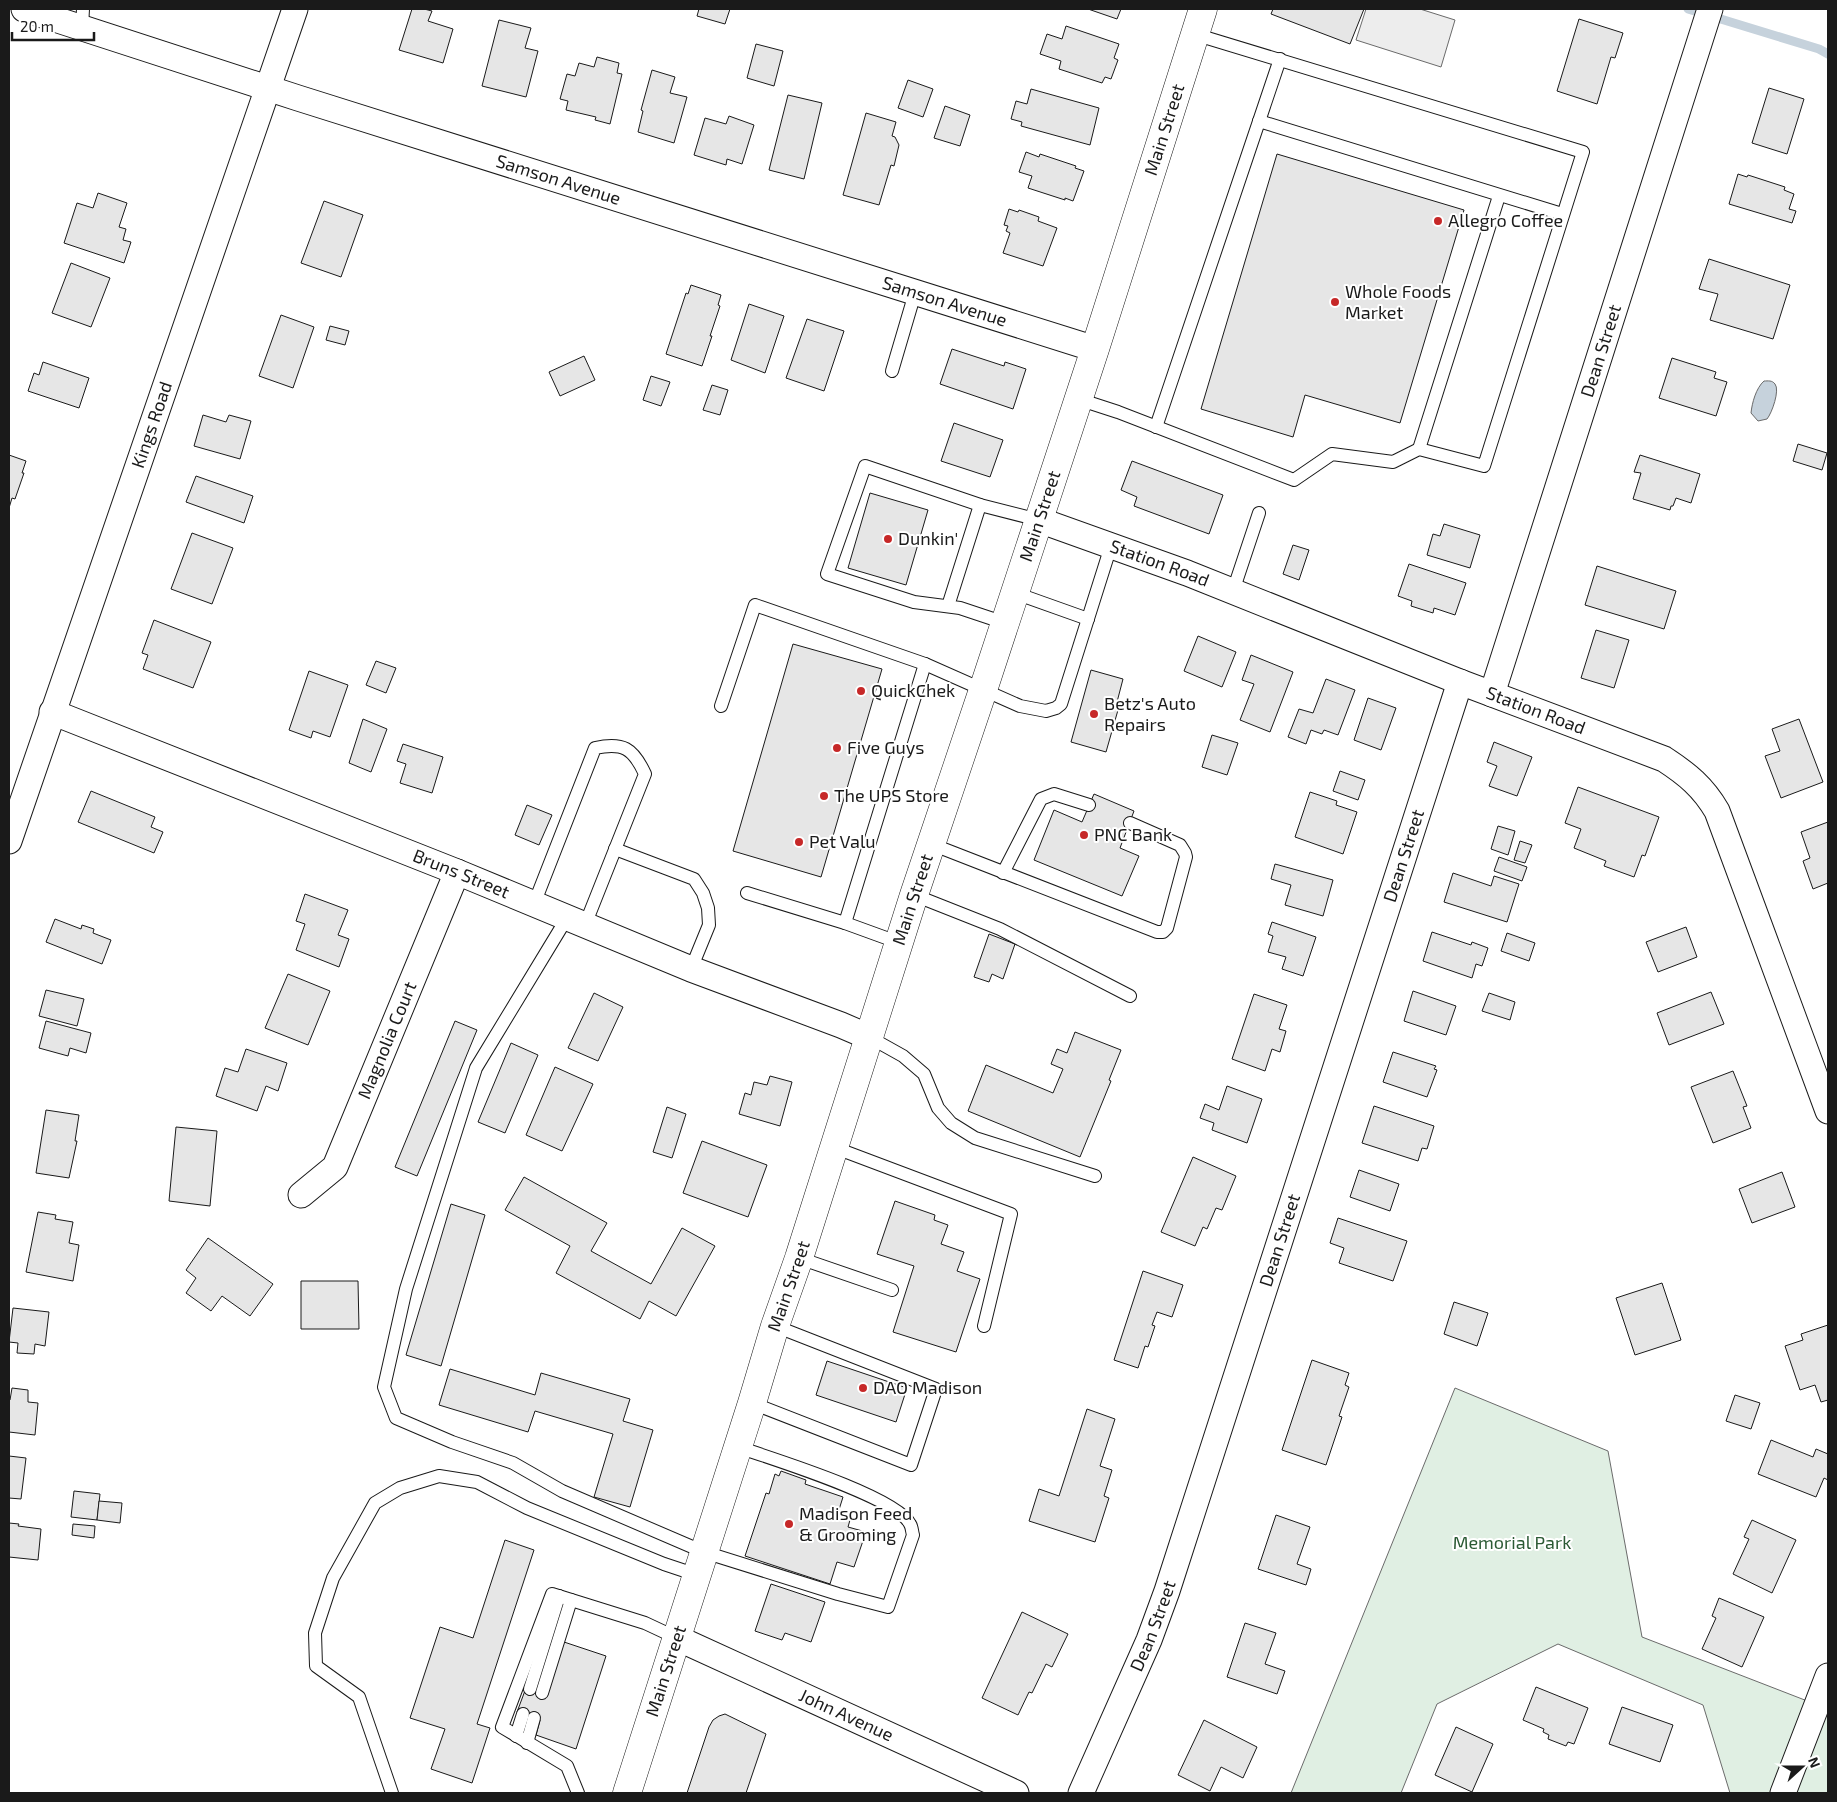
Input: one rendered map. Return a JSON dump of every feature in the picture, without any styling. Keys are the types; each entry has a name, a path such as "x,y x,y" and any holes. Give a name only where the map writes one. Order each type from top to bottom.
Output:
{"main road":[{"name":"Main Street","path":"627,1793 914,895 1095,349 1203,9"}],"street":[{"name":"Samson Avenue","path":"24,9 82,18 269,89 1095,349"},
{"name":"Kings Road","path":"9,841 295,9"},
{"name":"Dean Street","path":"1492,694 1710,9"},
{"name":"Station Road","path":"1039,520 1233,591 1460,682 1664,759 1690,777 1711,800 1717,811 1822,1075 1828,1111"},
{"name":"Dean Street","path":"1082,1793 1149,1640 1167,1591 1460,682"},
{"name":"Bruns Street","path":"52,712 457,872 691,969 869,1037"},
{"name":"Magnolia Court","path":"301,1195 335,1168 457,872"},
{"name":"John Avenue","path":"677,1638 1016,1793"},
{"path":"1783,1793 1828,1676"}],"lane":[{"path":"1078,399 1294,480 1332,454 1393,462 1419,449 1484,466 1582,152 1194,34"},
{"path":"1156,427 1280,59"},
{"path":"1259,121 1562,214"},
{"path":"1419,449 1499,196"},
{"path":"892,371 915,293"},
{"path":"1005,623 960,608 914,602 827,574 864,466 980,504 1039,520"},
{"path":"948,606 980,504"},
{"path":"1233,591 1259,513"},
{"path":"721,706 755,606 925,664 1020,706 1046,711 1056,708 1061,704 1111,546"},
{"path":"1015,593 1088,619"},
{"path":"845,923 925,664"},
{"path":"534,904 595,748 612,744 627,749 638,759 645,774 615,849 576,921 476,1068 406,1289 384,1387 396,1418 452,1442 513,1463 562,1491 700,1563"},
{"path":"1003,873 1041,799 1054,794 1089,805"},
{"path":"931,844 1157,932 1163,932 1167,928 1186,858 1185,853 1180,845 1130,823"},
{"path":"615,849 694,879 703,893 708,908 709,925 691,969"},
{"path":"747,893 845,923 900,943"},
{"path":"914,895 1000,930 1130,996"},
{"path":"869,1037 903,1056 924,1074 938,1108 951,1124 975,1138 1095,1176"},
{"path":"834,1147 1011,1214 984,1326"},
{"path":"799,1258 892,1290"},
{"path":"752,1402 911,1465 936,1389 775,1326"},
{"path":"392,1793 359,1696 316,1666 315,1633 333,1578 375,1503 400,1488 439,1476 477,1482 527,1508 664,1564 700,1563 888,1607 913,1535 910,1523 888,1505 867,1494 738,1447"},
{"path":"578,1793 567,1766 502,1727 552,1594 645,1623 677,1638"},
{"path":"536,1691 565,1598"},
{"path":"521,1740 529,1716"}],"green space":[{"name":"Memorial Park","path":"1455,1388 1608,1451 1642,1637 1828,1709 1828,1793 1730,1793 1703,1705 1558,1644 1437,1704 1401,1793 1291,1793"}],"shaded area":[{"path":"1366,9 1420,9 1455,20 1441,67 1356,40"},
{"path":"1764,381 1771,381 1775,384 1777,391 1769,416 1767,419 1758,421 1751,413 1753,400"}],"building":[{"path":"412,9 432,11 428,21 453,29 443,63 399,50"},
{"path":"699,9 730,9 725,24 697,16"},
{"path":"1088,9 1121,9 1117,19"},
{"path":"1273,9 1364,9 1350,44 1271,14"},
{"path":"1579,19 1623,33 1615,58 1611,57 1597,104 1557,91"},
{"path":"499,20 531,28 525,48 538,51 526,97 482,86"},
{"path":"1066,26 1119,44 1114,58 1118,60 1111,79 1105,77 1102,83 1059,69 1061,61 1040,54 1047,34 1062,39"},
{"path":"756,44 783,51 774,86 747,78"},
{"path":"597,57 619,63 617,73 622,74 610,124 595,120 596,117 566,110 568,101 560,99 567,74 575,76 579,63 594,67"},
{"path":"652,70 675,77 670,93 687,97 674,143 638,132 643,111 641,110"},
{"path":"908,80 933,89 923,117 898,108"},
{"path":"1769,88 1804,99 1787,154 1752,143"},
{"path":"1031,89 1099,108 1090,145 1021,126 1022,122 1011,119 1016,101 1027,104"},
{"path":"788,95 822,103 804,179 769,170"},
{"path":"945,106 970,115 960,146 934,138"},
{"path":"866,113 896,122 892,136 895,137 899,145 894,166 891,165 879,205 843,195"},
{"path":"729,116 754,125 742,164 727,159 726,165 694,155 705,118 726,124"},
{"path":"1026,152 1039,157 1040,154 1076,166 1075,168 1084,171 1073,201 1028,188 1032,176 1019,172"},
{"name":"Whole Foods Market","path":"1277,154 1464,210 1400,423 1305,395 1293,437 1201,409"},
{"path":"1738,174 1747,177 1748,175 1785,187 1784,190 1794,194 1789,209 1796,211 1792,223 1729,204"},
{"path":"98,193 127,203 119,227 126,229 123,240 131,242 124,263 64,243 77,203 93,208"},
{"path":"324,201 363,215 341,277 301,263"},
{"path":"1009,209 1018,212 1019,210 1039,217 1038,221 1057,228 1043,266 1003,253 1010,233 1006,231 1008,226 1004,225"},
{"path":"1709,259 1790,285 1773,339 1710,320 1718,294 1699,289"},
{"path":"71,263 110,278 91,327 52,313"},
{"path":"691,285 721,295 718,305 720,306 710,336 712,336 702,366 666,354 686,293 688,294"},
{"path":"749,304 784,316 765,373 731,360"},
{"path":"281,315 314,327 293,388 259,376"},
{"path":"807,319 844,331 824,391 786,378"},
{"path":"330,326 349,331 345,345 326,340"},
{"path":"952,349 1004,366 1005,362 1026,369 1013,409 940,384"},
{"path":"584,356 595,380 560,396 549,372"},
{"path":"1672,358 1716,372 1714,378 1727,382 1716,416 1659,398"},
{"path":"43,362 89,378 79,408 28,391 34,373 39,375"},
{"path":"651,376 670,382 661,406 643,400"},
{"path":"712,385 728,390 720,415 703,410"},
{"path":"203,415 226,422 229,415 251,421 240,459 194,446"},
{"path":"954,423 1003,440 990,477 941,461"},
{"path":"1798,444 1827,453 1822,470 1793,461"},
{"path":"9,455 26,461 15,499 12,498 9,508"},
{"path":"1640,455 1700,474 1691,503 1676,498 1670,510 1633,499 1641,473 1634,472"},
{"path":"1132,461 1223,495 1209,534 1134,506 1137,497 1121,490"},
{"path":"196,476 253,496 244,523 186,502"},
{"name":"Dunkin'","path":"870,493 928,510 906,585 848,568"},
{"path":"1444,524 1480,535 1470,568 1427,555 1433,534 1440,536"},
{"path":"192,533 233,548 212,604 171,589"},
{"path":"1293,545 1309,550 1299,580 1283,574"},
{"path":"1409,564 1466,583 1455,615 1434,608 1433,613 1411,606 1412,601 1398,596"},
{"path":"1597,566 1676,591 1664,629 1585,605"},
{"path":"154,620 211,642 193,688 143,669 148,655 142,653"},
{"path":"1596,630 1629,640 1614,688 1581,678"},
{"path":"1198,636 1236,652 1222,687 1184,671"},
{"path":"793,644 882,669 821,877 733,851"},
{"path":"1251,655 1293,672 1270,732 1240,720 1254,684 1242,680"},
{"path":"376,661 396,668 386,693 366,685"},
{"path":"1091,670 1123,679 1117,702 1120,703 1106,752 1071,742"},
{"path":"309,671 348,685 330,737 313,731 311,738 289,730"},
{"path":"1326,679 1355,690 1338,735 1324,730 1322,734 1311,730 1306,744 1288,737 1299,709 1313,713"},
{"path":"1368,698 1396,708 1381,750 1354,740"},
{"path":"363,719 387,729 371,772 349,763"},
{"path":"1799,719 1823,782 1781,798 1765,756 1780,751 1772,729"},
{"path":"1212,735 1238,743 1227,775 1202,767"},
{"path":"1494,742 1532,757 1517,796 1489,786 1497,766 1487,762"},
{"path":"403,744 443,757 432,793 400,783 406,764 397,761"},
{"path":"1340,771 1365,780 1358,800 1333,791"},
{"path":"1578,787 1659,817 1645,856 1642,855 1634,877 1604,866 1606,861 1574,848 1581,829 1565,823"},
{"path":"91,791 155,817 151,827 163,832 154,853 78,822"},
{"path":"1310,792 1337,801 1336,805 1357,812 1343,854 1295,837"},
{"name":"PNC Bank","path":"1094,794 1134,811 1120,848 1139,856 1122,896 1034,860 1054,810 1082,822"},
{"path":"527,805 552,815 539,845 515,835"},
{"path":"1828,822 1828,883 1813,889 1803,861 1810,858 1801,832"},
{"path":"1498,826 1515,831 1508,855 1491,849"},
{"path":"1520,841 1532,845 1525,863 1514,860"},
{"path":"1499,857 1527,867 1522,881 1494,871"},
{"path":"1275,864 1333,880 1323,916 1285,905 1291,885 1271,879"},
{"path":"1453,873 1491,886 1494,876 1519,884 1507,922 1444,902"},
{"path":"305,894 348,910 338,935 349,939 339,967 296,950 305,924 296,921"},
{"path":"55,919 81,929 82,925 94,929 93,933 111,940 102,964 46,942"},
{"path":"1272,922 1316,937 1303,976 1282,969 1286,957 1268,952 1273,936 1268,934"},
{"path":"1686,927 1697,957 1658,972 1646,942"},
{"path":"1432,932 1471,945 1472,942 1488,948 1482,966 1476,964 1472,978 1423,961"},
{"path":"1507,933 1535,943 1529,961 1501,951"},
{"path":"989,934 1015,944 1003,979 992,974 989,982 974,977"},
{"path":"288,974 330,991 308,1045 265,1028"},
{"path":"46,990 84,999 77,1026 39,1016"},
{"path":"1413,991 1456,1006 1446,1035 1404,1021"},
{"path":"1711,992 1724,1024 1669,1045 1657,1013"},
{"path":"594,993 623,1007 598,1061 568,1048"},
{"path":"1489,993 1515,1002 1510,1020 1482,1011"},
{"path":"1254,994 1287,1005 1279,1029 1286,1031 1280,1052 1272,1049 1265,1071 1232,1059"},
{"path":"46,1021 91,1033 86,1053 70,1048 68,1056 39,1048"},
{"path":"455,1021 477,1030 417,1176 395,1167"},
{"path":"1075,1032 1121,1050 1109,1080 1111,1081 1080,1157 968,1111 986,1065 1053,1093 1063,1069 1051,1064 1057,1049 1067,1053"},
{"path":"511,1043 538,1055 505,1133 478,1122"},
{"path":"246,1049 287,1063 278,1091 266,1086 257,1111 216,1096 225,1068 238,1072"},
{"path":"1393,1052 1436,1066 1434,1069 1437,1070 1427,1097 1383,1082"},
{"path":"555,1067 593,1084 562,1151 526,1135"},
{"path":"1733,1071 1747,1106 1743,1107 1751,1128 1713,1143 1691,1087"},
{"path":"770,1076 792,1082 780,1126 739,1114 745,1093 751,1095 754,1082 767,1085"},
{"path":"1227,1086 1262,1099 1247,1143 1212,1130 1214,1123 1200,1118 1205,1104 1219,1110"},
{"path":"1374,1106 1434,1126 1427,1149 1422,1148 1418,1161 1362,1143"},
{"path":"667,1107 686,1114 672,1158 653,1152"},
{"path":"46,1110 79,1115 75,1141 77,1141 69,1178 36,1173"},
{"path":"176,1127 217,1131 210,1206 169,1201"},
{"path":"702,1141 767,1165 748,1217 683,1193"},
{"path":"1193,1157 1236,1176 1222,1210 1216,1208 1207,1229 1203,1227 1195,1246 1161,1232"},
{"path":"1359,1170 1399,1184 1390,1211 1350,1197"},
{"path":"1782,1172 1795,1207 1752,1223 1739,1189"},
{"path":"524,1177 607,1223 591,1251 651,1284 682,1228 715,1246 676,1316 649,1301 640,1319 556,1273 570,1246 505,1210"},
{"path":"895,1201 935,1215 934,1220 948,1225 941,1244 964,1252 957,1271 980,1279 956,1352 893,1332 914,1266 877,1254"},
{"path":"451,1204 485,1215 441,1366 406,1355"},
{"path":"38,1212 56,1215 55,1219 73,1222 69,1243 79,1245 73,1281 26,1272"},
{"path":"1338,1218 1407,1241 1393,1281 1339,1263 1344,1248 1330,1243"},
{"path":"208,1238 273,1284 250,1316 222,1296 211,1311 186,1293 196,1278 186,1270"},
{"path":"1143,1271 1183,1285 1172,1317 1157,1312 1152,1325 1155,1326 1148,1347 1145,1346 1138,1368 1114,1360"},
{"path":"301,1281 358,1281 359,1329 301,1329"},
{"path":"1662,1283 1681,1340 1635,1355 1616,1298"},
{"path":"1454,1302 1488,1313 1477,1346 1444,1334"},
{"path":"13,1308 49,1312 45,1346 35,1344 34,1354 17,1353 18,1343 9,1342"},
{"path":"1828,1325 1828,1400 1821,1402 1815,1385 1800,1390 1785,1346 1803,1340 1801,1334"},
{"path":"1312,1360 1349,1373 1345,1385 1349,1387 1339,1416 1342,1417 1326,1465 1282,1450"},
{"path":"827,1361 907,1388 896,1422 816,1395"},
{"path":"450,1369 535,1395 541,1373 630,1399 623,1421 653,1430 630,1507 594,1497 613,1434 535,1411 528,1432 439,1405"},
{"path":"12,1388 28,1390 28,1402 38,1403 35,1435 9,1432 9,1400"},
{"path":"1735,1395 1760,1403 1751,1429 1726,1421"},
{"path":"1087,1409 1115,1419 1100,1466 1112,1470 1104,1496 1109,1498 1095,1542 1029,1521 1039,1489 1059,1496"},
{"path":"1771,1440 1813,1457 1816,1449 1828,1454 1828,1480 1824,1478 1816,1497 1758,1474"},
{"path":"9,1456 26,1458 21,1499 9,1498"},
{"path":"781,1471 806,1480 805,1484 843,1497 837,1516 850,1520 848,1527 866,1532 854,1567 837,1562 830,1584 745,1556 766,1493 769,1494 775,1474 779,1476"},
{"path":"74,1491 100,1494 97,1520 71,1517"},
{"path":"99,1501 122,1503 120,1523 97,1520"},
{"path":"1276,1515 1310,1527 1297,1564 1311,1569 1306,1585 1258,1569"},
{"path":"1752,1520 1796,1540 1772,1593 1733,1574 1749,1539 1744,1537"},
{"path":"9,1523 41,1529 38,1560 9,1557"},
{"path":"73,1524 95,1526 94,1538 72,1535"},
{"path":"505,1540 534,1550 477,1724 490,1728 472,1783 431,1769 445,1729 410,1718 440,1627 473,1638"},
{"path":"771,1584 825,1602 811,1642 785,1633 782,1640 755,1631"},
{"path":"1719,1598 1764,1617 1742,1667 1702,1649 1716,1618 1712,1616"},
{"path":"1022,1612 1068,1634 1052,1667 1046,1664 1032,1693 1029,1692 1018,1715 982,1698"},
{"path":"1245,1623 1276,1633 1265,1664 1285,1671 1277,1694 1227,1677"},
{"path":"564,1642 606,1656 576,1749 536,1735 540,1720 517,1712 526,1688 547,1695"},
{"path":"1536,1687 1588,1708 1574,1744 1568,1742 1566,1746 1548,1739 1549,1735 1543,1732 1544,1729 1523,1720"},
{"path":"1622,1707 1673,1725 1660,1762 1609,1744"},
{"path":"725,1714 766,1734 746,1793 687,1793 709,1727 713,1720"},
{"path":"1204,1720 1257,1747 1243,1778 1221,1767 1210,1791 1178,1775"},
{"path":"1456,1727 1493,1744 1472,1792 1435,1775"}],"waterway":[{"path":"1688,9 1819,49 1828,54"}],"place":[{"name":"Allegro Coffee","path":"1438,221"},
{"name":"Whole Foods Market","path":"1335,302"},
{"name":"Dunkin'","path":"888,539"},
{"name":"QuickChek","path":"861,691"},
{"name":"Betz's Auto Repairs","path":"1094,714"},
{"name":"Five Guys","path":"837,748"},
{"name":"The UPS Store","path":"824,796"},
{"name":"PNC Bank","path":"1084,835"},
{"name":"Pet Valu","path":"799,842"},
{"name":"DAO Madison","path":"863,1388"},
{"name":"Madison Feed & Grooming","path":"789,1524"}]}
